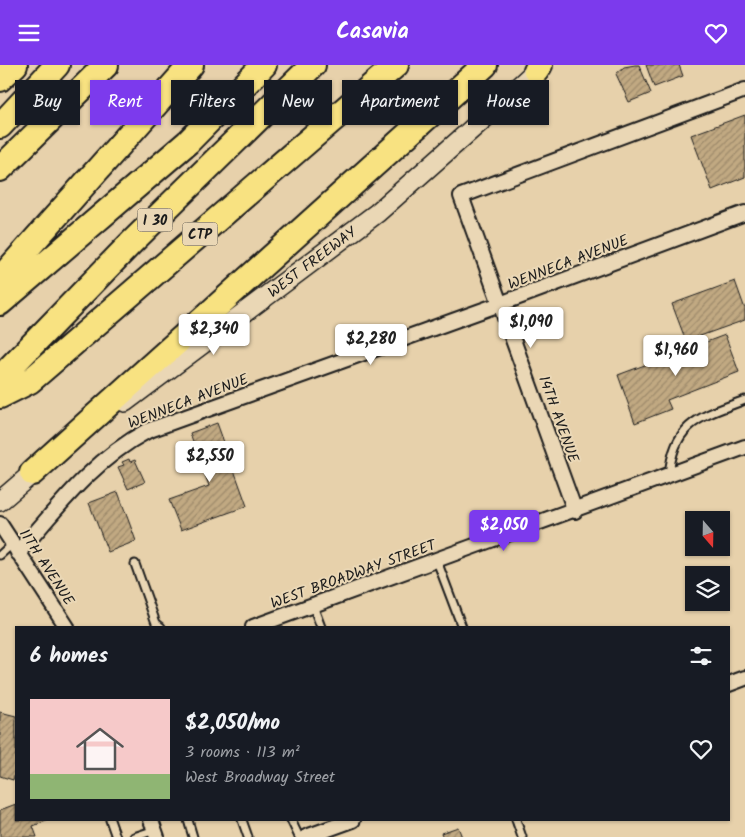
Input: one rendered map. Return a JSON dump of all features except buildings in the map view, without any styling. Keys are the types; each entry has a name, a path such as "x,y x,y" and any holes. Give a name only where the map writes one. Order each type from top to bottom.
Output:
{"highway":[{"path":"0,79 15,65"},
{"path":"0,126 57,65"},
{"path":"0,169 106,65"},
{"path":"0,279 191,65"},
{"name":"I 30","path":"0,303 188,142 264,65"},
{"name":"I 30","path":"0,378 132,242 313,65"},
{"name":"CTP","path":"0,396 30,381 396,65"},
{"path":"32,473 485,65"}],"main road":[{"name":"WEST FREEWAY","path":"0,501 32,473 377,213 539,67"}],"street":[{"name":"14TH AVENUE","path":"575,511 461,196 745,90"},
{"name":"WENNECA AVENUE","path":"15,548 91,470 125,443 147,431 500,304 745,213"},
{"name":"WEST BROADWAY STREET","path":"256,626 575,511 745,447"},
{"name":"11TH AVENUE","path":"0,524 67,626"},
{"path":"730,684 745,678"},
{"path":"306,837 349,821"}],"lane":[{"path":"670,476 671,454 684,430 691,423 745,400"},
{"path":"0,555 15,548"},
{"path":"437,561 462,626"},
{"path":"135,564 156,623 160,626"},
{"path":"313,606 321,626"},
{"path":"110,821 116,837"},
{"path":"188,821 193,837"},
{"path":"242,821 248,837"},
{"path":"291,821 299,837"},
{"path":"516,821 522,837"},
{"path":"134,837 154,829"}]}
